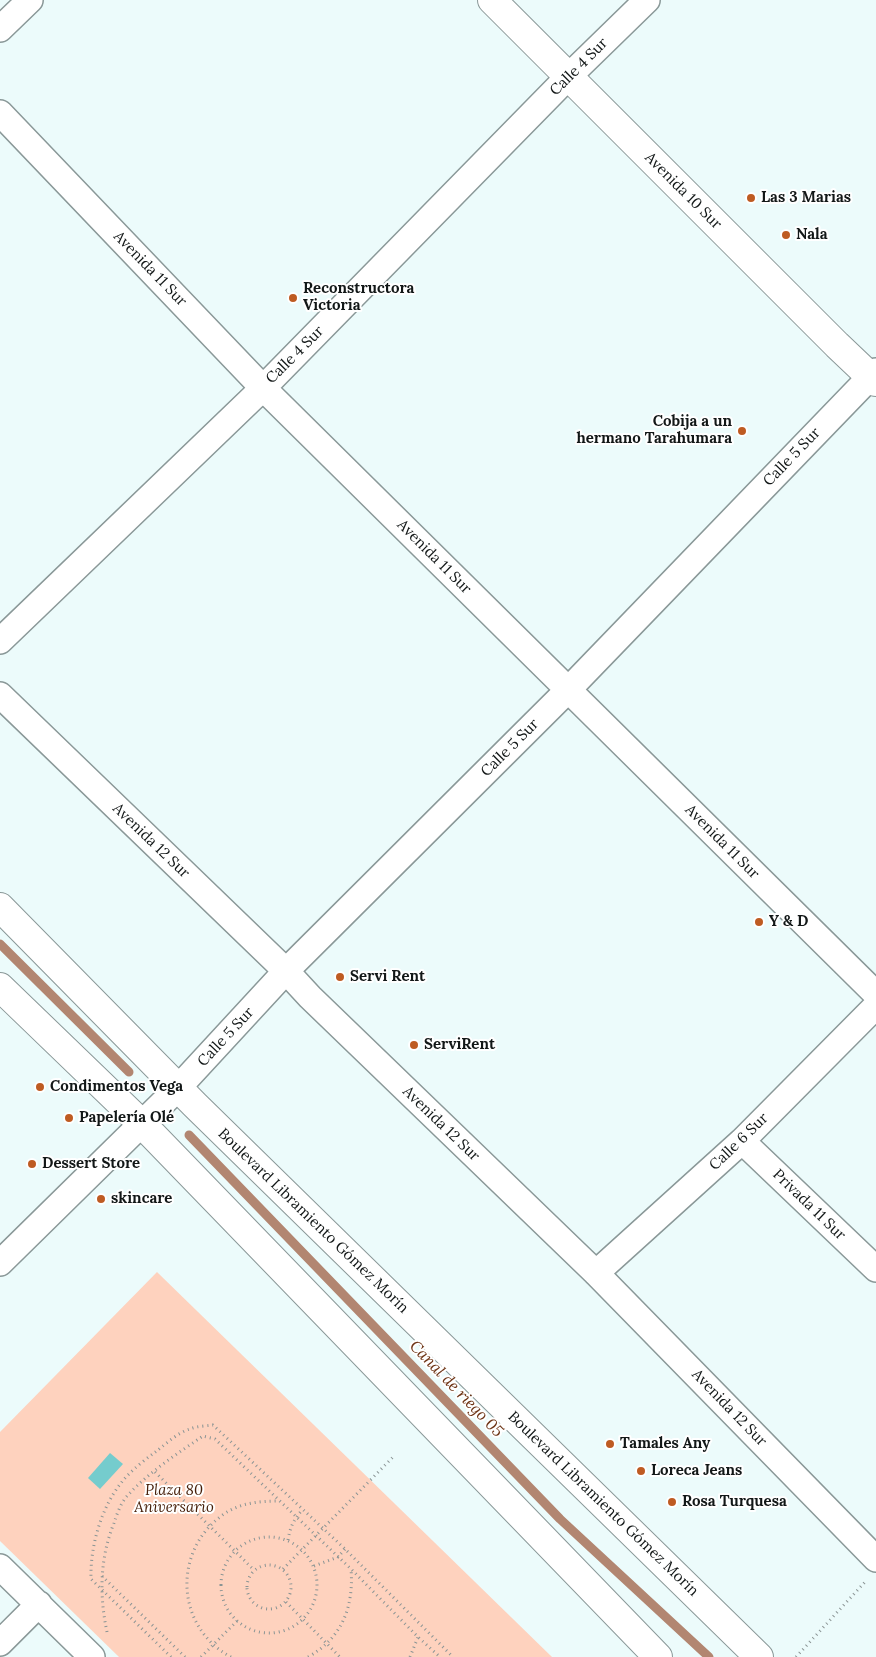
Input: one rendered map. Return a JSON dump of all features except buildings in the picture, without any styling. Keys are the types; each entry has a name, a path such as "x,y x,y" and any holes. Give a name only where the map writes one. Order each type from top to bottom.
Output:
{"main road":[{"name":"Avenida 10 Sur","path":"492,0 837,345 874,376"},
{"name":"Boulevard Libramiento Gómez Morín","path":"0,907 178,1088 759,1657"},
{"path":"0,987 141,1123 658,1657"}],"street":[{"path":"0,30 30,0"},
{"name":"Calle 4 Sur","path":"0,641 263,388 568,76 647,0"},
{"name":"Avenida 11 Sur","path":"0,113 263,388 876,994"},
{"name":"Calle 5 Sur","path":"0,1263 178,1088 286,971 568,690 874,376"},
{"name":"Avenida 12 Sur","path":"0,695 596,1273 873,1568"},
{"name":"Calle 6 Sur","path":"596,1273 742,1141 876,1006"},
{"name":"Privada 11 Sur","path":"742,1141 876,1269"},
{"path":"0,1567 92,1657"},
{"path":"0,1643 39,1604"}],"path":[{"path":"171,1657 91,1579 90,1562 94,1543 108,1505 121,1483 141,1463 168,1442 189,1429 213,1425 346,1549 453,1657"},
{"path":"108,1634 102,1602 101,1575 103,1557 109,1535 126,1497 155,1472 203,1436 215,1439 440,1657"},
{"path":"284,1569 394,1456"},
{"path":"155,1472 254,1570"},
{"path":"231,1657 213,1645 199,1628 190,1608 186,1586 188,1564 196,1544 210,1526 224,1514 241,1506 260,1501 279,1501"},
{"path":"288,1540 289,1530 296,1517 303,1510"},
{"path":"260,1537 288,1540 303,1549 314,1566 318,1580 317,1595 312,1609 303,1620 291,1628 277,1633 263,1633 249,1629 237,1621 227,1609 222,1594 221,1578 226,1564 235,1551 246,1542 260,1537"},
{"path":"314,1566 338,1557 346,1549"},
{"path":"269,1564 284,1569 292,1581 290,1596 286,1602 280,1607 266,1609 253,1602 249,1597 247,1582 254,1570 269,1564"},
{"path":"796,1657 873,1568"},
{"path":"308,1657 326,1644 337,1632 346,1617 351,1602 353,1585 351,1569"},
{"path":"101,1575 185,1657"},
{"path":"286,1602 340,1657"},
{"path":"201,1657 237,1621"},
{"path":"410,1657 418,1637"}],"green space":[{"name":"Plaza 80 Aniversario","path":"157,1272 552,1657 119,1657 0,1541 0,1432"}],"waterway":[{"path":"0,944 129,1072"},
{"name":"Canal de riego 05","path":"189,1135 560,1519 709,1657"}],"place":[{"name":"Las 3 Marias","path":"751,198"},
{"name":"Nala","path":"786,235"},
{"name":"Reconstructora Victoria","path":"293,298"},
{"name":"Cobija a un hermano Tarahumara","path":"742,431"},
{"name":"Y & D","path":"759,922"},
{"name":"Servi Rent","path":"340,977"},
{"name":"ServiRent","path":"414,1045"},
{"name":"Condimentos Vega","path":"40,1087"},
{"name":"Papelería Olé","path":"69,1118"},
{"name":"Dessert Store","path":"32,1164"},
{"name":"skincare","path":"101,1199"},
{"name":"Tamales Any","path":"610,1444"},
{"name":"Loreca Jeans","path":"641,1471"},
{"name":"Rosa Turquesa","path":"672,1502"}]}
